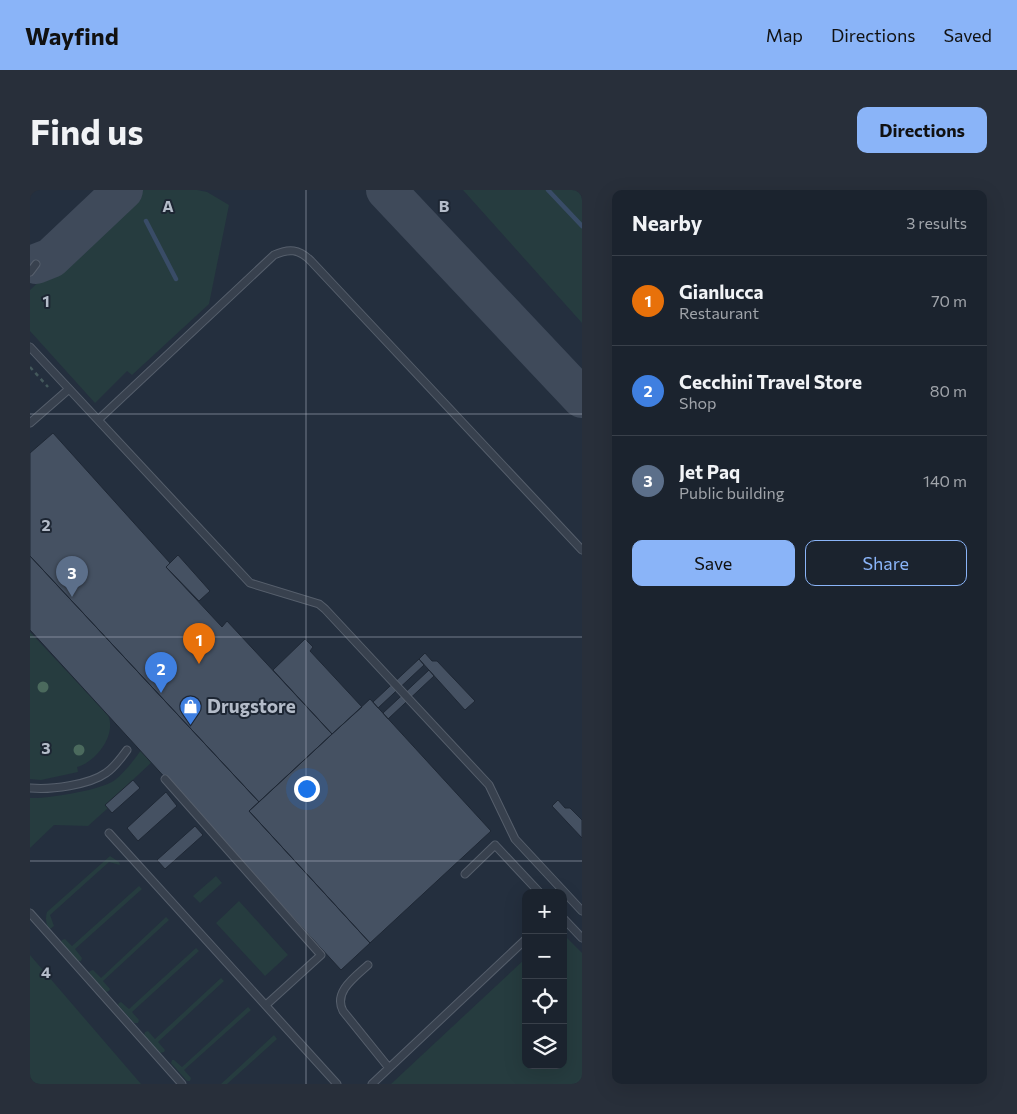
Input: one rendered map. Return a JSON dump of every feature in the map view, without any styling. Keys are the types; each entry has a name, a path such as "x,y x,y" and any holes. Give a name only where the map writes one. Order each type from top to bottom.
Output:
{"lane":[{"path":"98,420 274,255 284,250 294,250 304,254 311,261 582,550"},
{"path":"30,272 36,264"},
{"path":"30,347 250,583 319,604 325,609 489,785 514,839 582,911"},
{"path":"30,423 69,389"},
{"path":"30,788 64,786 97,778 107,773 127,750"},
{"path":"165,779 321,955 266,1005"},
{"path":"109,833 338,1084"},
{"path":"465,874 495,845 536,889"},
{"path":"30,913 182,1084"},
{"path":"567,922 582,938"},
{"path":"372,1084 522,943"},
{"path":"368,965 342,992 340,1005 389,1068"}],"path":[{"path":"30,367 48,386"}],"green space":[{"path":"140,190 197,190 207,192 229,205 209,304 132,375 127,371 95,403 30,331 30,290"},
{"path":"463,190 582,190 582,323"},
{"path":"30,632 108,715 110,723 110,731 103,747 91,760 77,767 78,772 41,780 30,779"},
{"path":"141,750 154,760 106,805 108,808 88,826 54,825 30,848 30,798 74,793 108,784 122,773"},
{"path":"110,856 119,862 120,865 109,862 50,915 54,926 50,929 46,922 47,912"},
{"path":"216,876 222,883 200,903 193,896"},
{"path":"139,886 142,889 75,949 82,958 81,961 78,961 61,942 62,940 65,939 72,946"},
{"path":"239,901 288,955 265,976 216,923"},
{"path":"166,917 169,920 103,981 110,989 106,992 89,973 90,971 93,970 101,978"},
{"path":"567,938 582,953 582,1084 391,1084 522,962 522,1069 567,1069"},
{"path":"196,948 199,951 132,1012 139,1020 138,1023 134,1023 118,1005 119,1003 121,1002 129,1009"},
{"path":"30,955 141,1084 30,1084"},
{"path":"221,978 224,981 158,1042 165,1050 160,1053 144,1035 145,1032 148,1031 155,1039"},
{"path":"248,1007 251,1010 184,1070 191,1078 190,1081 187,1081 171,1063 172,1060 182,1067"},
{"path":"274,1035 277,1039 227,1084 221,1084"}],"building":[{"path":"53,433 170,563 166,567 222,627 227,621 332,734 259,802 30,556 30,453"},
{"path":"178,555 210,591 199,601 166,567"},
{"path":"30,556 259,802 249,811 370,943 341,970 30,630"},
{"path":"305,639 313,647 310,651 362,707 332,734 273,670"},
{"path":"425,653 432,661 437,661 475,701 465,710 419,659"},
{"path":"419,659 424,665 378,708 373,702"},
{"path":"429,670 434,676 388,719 383,713"},
{"path":"370,699 491,831 370,943 249,811"},
{"path":"133,780 140,788 112,813 105,805"},
{"path":"166,792 177,806 138,841 127,828"},
{"path":"558,800 565,808 570,808 582,820 582,838 552,806"},
{"path":"195,826 203,835 165,869 157,860"}],"waterway":[{"path":"548,190 582,226"},
{"path":"146,221 176,279"}],"taxiway":[{"path":"36,264 51,258 123,190"},
{"path":"386,190 582,398"}],"place":[{"name":"Jet Paq","path":"72,597"},
{"name":"Gianlucca","path":"199,664"},
{"name":"Cecchini Travel Store","path":"161,693"},
{"name":"Drugstore","path":"191,725"}]}
